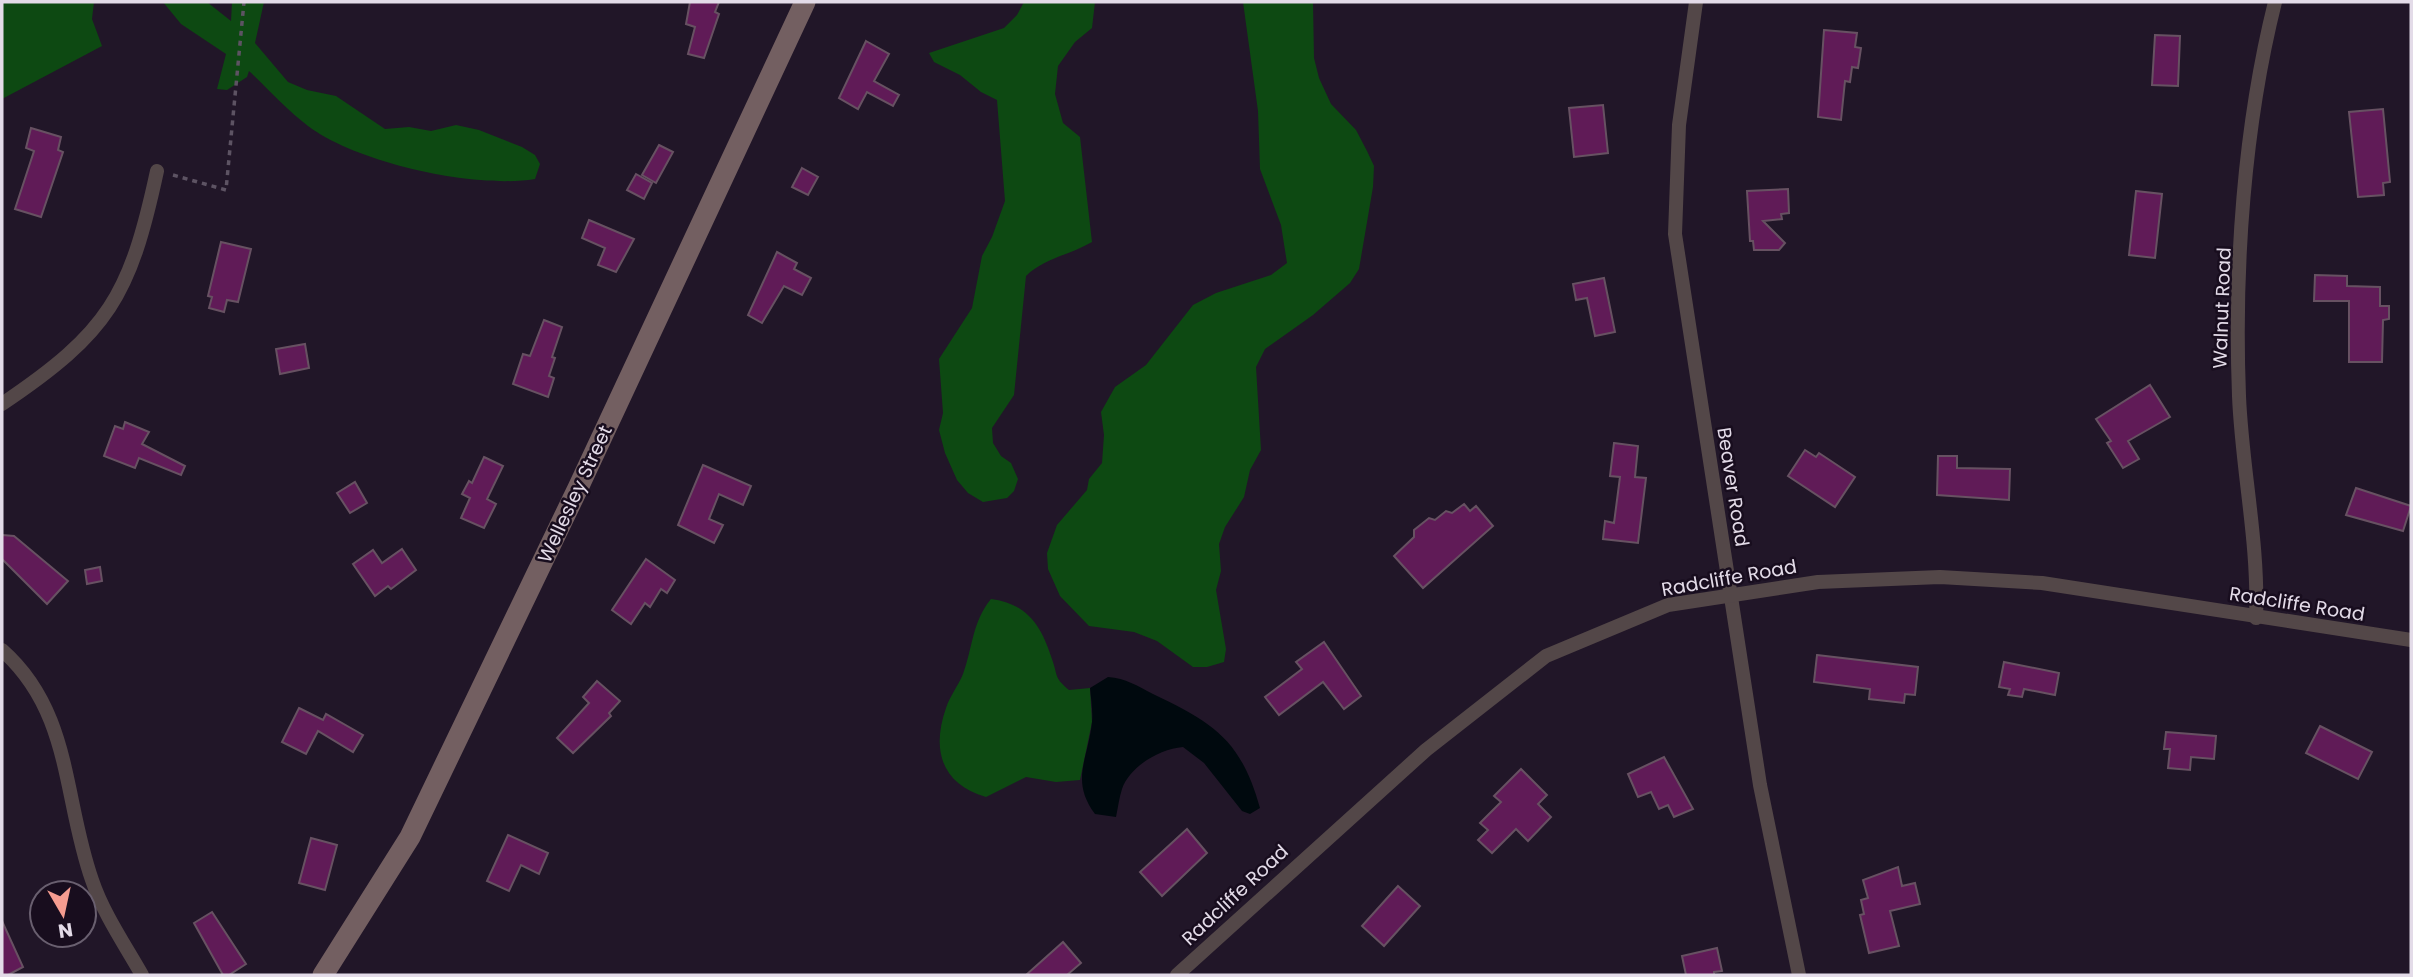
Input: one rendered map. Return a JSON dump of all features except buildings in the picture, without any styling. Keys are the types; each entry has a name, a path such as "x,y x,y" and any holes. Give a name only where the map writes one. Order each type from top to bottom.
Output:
{"main road":[{"name":"Wellesley Street","path":"323,975 410,837 578,488 805,2"}],"street":[{"name":"Beaver Road","path":"1696,2 1679,125 1675,234 1760,785 1800,975"},
{"name":"Walnut Road","path":"2256,618 2257,582 2239,398 2238,324 2249,130 2259,68 2275,2"},
{"path":"2,404 68,357 106,316 120,292 141,240 157,171"},
{"name":"Radcliffe Road","path":"1177,975 1426,750 1546,656 1604,629 1668,606 1818,582 1953,578 2042,583 2411,640"},
{"path":"2,650 16,662 38,692 63,750 75,825 92,883 142,975"}],"path":[{"path":"157,171 226,190 244,2"}],"green space":[{"path":"2,2 94,2 92,19 102,46 2,99"},
{"path":"163,2 207,2 231,21 232,2 264,2 255,43 288,82 307,90 336,96 385,129 409,127 431,131 456,125 479,130 535,155 540,164 535,179 481,180 450,176 386,162 356,151 308,126 249,71 247,77 227,90 217,89 226,54 181,24"},
{"path":"1024,2 1095,2 1092,28 1075,42 1058,66 1055,94 1063,123 1080,137 1092,242 1041,265 1026,276 1014,395 992,428 993,443 1001,456 1011,463 1018,479 1014,491 1007,498 983,502 968,493 957,480 945,453 939,430 943,413 939,359 972,308 982,256 1005,201 997,100 981,92 960,75 934,62 929,53 1004,28 1017,15"},
{"path":"1243,2 1313,2 1314,58 1319,78 1331,104 1356,130 1367,151 1374,166 1373,187 1359,269 1350,283 1313,315 1265,349 1256,367 1261,450 1250,470 1244,497 1225,527 1219,544 1221,571 1216,590 1226,649 1224,662 1207,667 1193,667 1157,641 1134,632 1089,626 1060,596 1048,569 1047,553 1057,525 1087,490 1089,479 1102,463 1104,435 1101,412 1115,387 1146,365 1193,305 1216,293 1271,275 1287,263 1281,225 1260,169 1258,111"},
{"path":"991,599 1015,606 1032,619 1044,638 1058,678 1064,686 1069,690 1090,688 1092,722 1080,780 1056,782 1026,777 986,797 959,784 944,764 940,752 940,738 946,708 963,674 980,617"}],"shaded area":[{"path":"1108,677 1131,683 1174,704 1193,714 1222,736 1244,766 1260,808 1250,814 1242,811 1204,763 1183,747 1156,755 1132,773 1122,789 1116,817 1095,814 1083,791 1082,780 1092,722 1090,688"}]}
